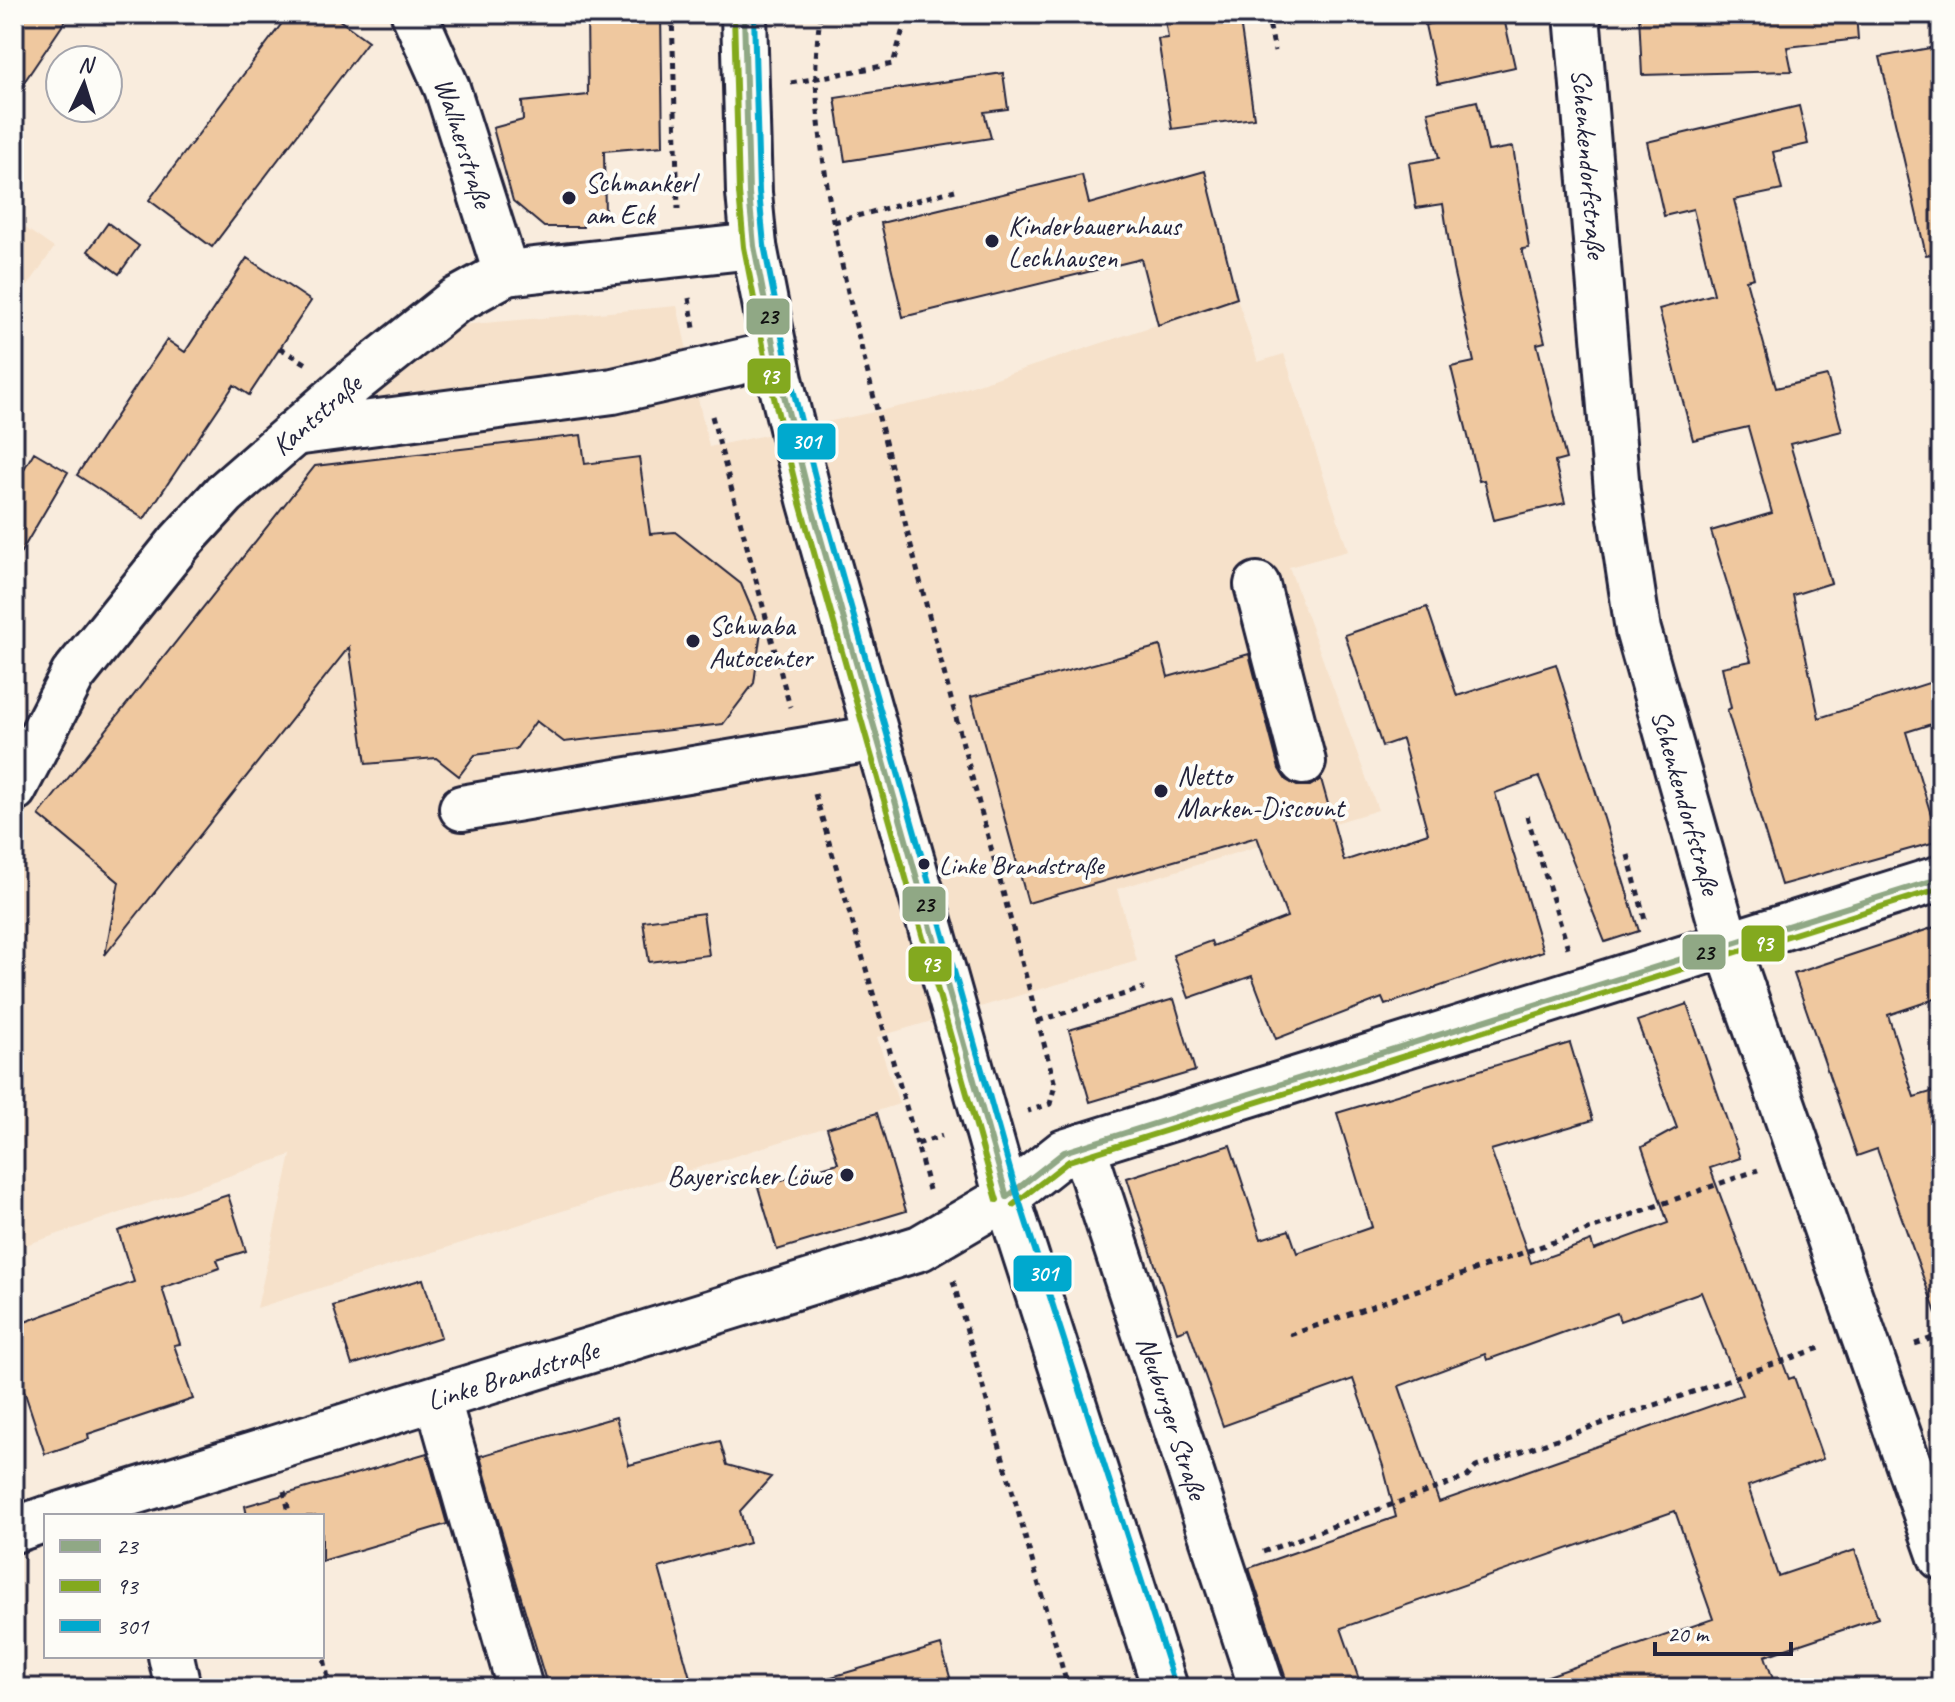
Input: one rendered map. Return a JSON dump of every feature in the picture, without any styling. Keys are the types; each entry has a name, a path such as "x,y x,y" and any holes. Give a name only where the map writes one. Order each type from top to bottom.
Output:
{"street":[{"name":"Wallnerstraße","path":"414,14 447,88 506,273"},
{"path":"744,14 754,246 775,354 810,500 1007,1197 1165,1688"},
{"name":"Schenkendorfstraße","path":"1577,14 1617,491 1638,630 1727,945 1941,1557"},
{"name":"Kantstraße","path":"14,789 73,675 151,576 224,494 455,301 506,273 754,246"},
{"path":"294,433 613,391 775,354"},
{"path":"1257,585 1303,762"},
{"path":"462,808 877,738"},
{"name":"Linke Brandstraße","path":"69,1514 139,1503 438,1400 920,1248 1007,1197 1064,1152 1941,878"},
{"name":"Neuburger Straße","path":"1083,1146 1262,1688"},
{"path":"438,1400 520,1688"},
{"path":"14,1530 44,1520"},
{"path":"171,1658 178,1688"}],"path":[{"path":"672,14 675,168 681,253 701,369 750,564 917,1144"},
{"path":"1267,14 1275,51"},
{"path":"745,90 893,64 903,29"},
{"path":"834,222 955,190"},
{"path":"1527,816 1582,991"},
{"path":"1628,855 1658,967"},
{"path":"1038,1021 1144,988"},
{"path":"1290,1335 1801,1155"},
{"path":"1221,1567 1467,1477 1476,1467 1864,1333"},
{"path":"324,1658 330,1688"}],"shaded area":[{"path":"14,220 54,248 14,306"},
{"path":"1237,298 1258,362 1284,354 1348,551 1289,567 1378,810 1117,889 1137,961 877,1037 899,1104 257,1308 291,1155 14,1249 14,833 86,677 243,492 461,325 677,306 709,447 930,400"}],"building":[{"path":"14,14 70,14 50,44 44,44 44,53 14,97"},
{"path":"289,14 331,14 368,41 212,247 149,200"},
{"path":"587,14 661,14 663,146 604,151 605,219 583,219 583,227 544,227 513,201 493,128 523,120 522,102 588,95"},
{"path":"1164,14 1239,14 1254,118 1172,129 1158,39 1168,38"},
{"path":"1440,14 1503,14 1515,67 1438,84 1425,25 1441,21"},
{"path":"1639,14 1856,14 1858,39 1787,47 1792,71 1642,75"},
{"path":"1941,46 1941,253 1926,255 1880,57"},
{"path":"1003,73 1008,109 984,112 991,138 845,161 835,98"},
{"path":"1477,101 1488,151 1513,147 1529,248 1522,249 1545,342 1537,344 1566,459 1555,462 1565,503 1494,520 1484,480 1479,481 1451,367 1474,362 1453,269 1443,204 1416,208 1409,163 1439,158 1428,112"},
{"path":"1799,106 1808,144 1773,152 1782,190 1734,200 1754,278 1746,280 1776,388 1827,376 1842,431 1790,444 1831,583 1793,595 1819,718 1941,679 1941,721 1906,732 1939,841 1781,885 1727,710 1731,708 1722,667 1751,661 1711,531 1772,513 1748,427 1693,440 1659,309 1714,294 1693,209 1664,216 1647,142"},
{"path":"1205,171 1237,298 1158,325 1141,259 903,317 881,223 1082,175 1089,204"},
{"path":"108,223 139,246 119,274 88,251"},
{"path":"247,258 311,301 249,395 234,385 144,519 77,475 167,340 185,352"},
{"path":"581,435 585,464 639,457 650,534 675,532 741,584 761,631 754,683 723,724 564,742 536,721 516,749 475,755 459,776 436,758 366,764 349,647 105,955 119,882 39,815 315,466"},
{"path":"34,452 68,472 14,564 14,486"},
{"path":"1427,607 1457,696 1556,664 1639,931 1605,942 1539,777 1495,793 1543,951 1385,1005 1382,998 1276,1039 1252,976 1189,998 1173,955 1211,941 1213,946 1287,917 1257,837 1028,903 971,697 1160,646 1168,677 1249,654 1279,769 1286,780 1297,786 1310,786 1321,779 1344,861 1428,833 1402,739 1382,746 1345,635"},
{"path":"703,913 709,955 649,962 643,921"},
{"path":"1941,925 1941,997 1888,1015 1914,1097 1941,1089 1941,1312 1936,1313 1877,1149 1857,1156 1794,974"},
{"path":"1174,999 1195,1071 1090,1102 1069,1030"},
{"path":"1687,1004 1740,1158 1710,1168 1789,1379 1794,1377 1823,1459 1748,1486 1778,1576 1855,1550 1878,1618 1765,1656 1776,1688 1532,1688 1531,1682 1713,1619 1675,1511 1341,1628 1362,1688 1289,1688 1249,1568 1396,1517 1383,1466 1353,1379 1223,1426 1188,1328 1177,1332 1127,1178 1230,1145 1261,1239 1289,1230 1297,1253 1372,1227 1337,1113 1570,1043 1593,1120 1491,1150 1531,1263 1591,1241 1594,1250 1668,1223 1642,1147 1677,1128 1637,1021","holes":["1701,1292 1742,1395 1439,1502 1399,1386 1485,1354 1487,1360 1617,1313 1620,1321"]},
{"name":"Bayerischer Löwe","path":"877,1113 906,1211 777,1250 758,1187 838,1163 827,1128"},
{"path":"228,1195 246,1251 217,1260 220,1268 162,1288 180,1344 174,1345 193,1399 88,1434 89,1439 45,1454 14,1360 14,1326 134,1282 118,1231"},
{"path":"423,1279 441,1337 352,1365 333,1306"},
{"path":"616,1417 629,1465 720,1441 727,1465 771,1477 740,1511 749,1543 659,1568 693,1688 548,1688 495,1510 480,1456"},
{"path":"427,1453 447,1524 324,1560 324,1514 247,1514 245,1506"},
{"path":"941,1645 953,1688 829,1688 828,1678"}],"transit line":[{"name":"93","path":"734,14 739,193 744,247 770,381 800,503 997,1200"},
{"name":"23","path":"744,14 749,193 754,246 780,379 810,500 1007,1197"},
{"name":"301","path":"754,14 759,192 764,245 790,377 820,497 1017,1194 1175,1685"},
{"name":"23","path":"1007,1197 1064,1152 1941,878"},
{"name":"93","path":"1013,1205 1069,1161 1941,888"}],"place":[{"name":"Schmankerl am Eck","path":"569,198"},
{"name":"Kinderbauernhaus Lechhausen","path":"992,241"},
{"name":"Schwaba Autocenter","path":"693,641"},
{"name":"Netto Marken-Discount","path":"1161,791"},
{"name":"Linke Brandstraße","path":"924,864"},
{"name":"Bayerischer Löwe","path":"847,1175"}]}
